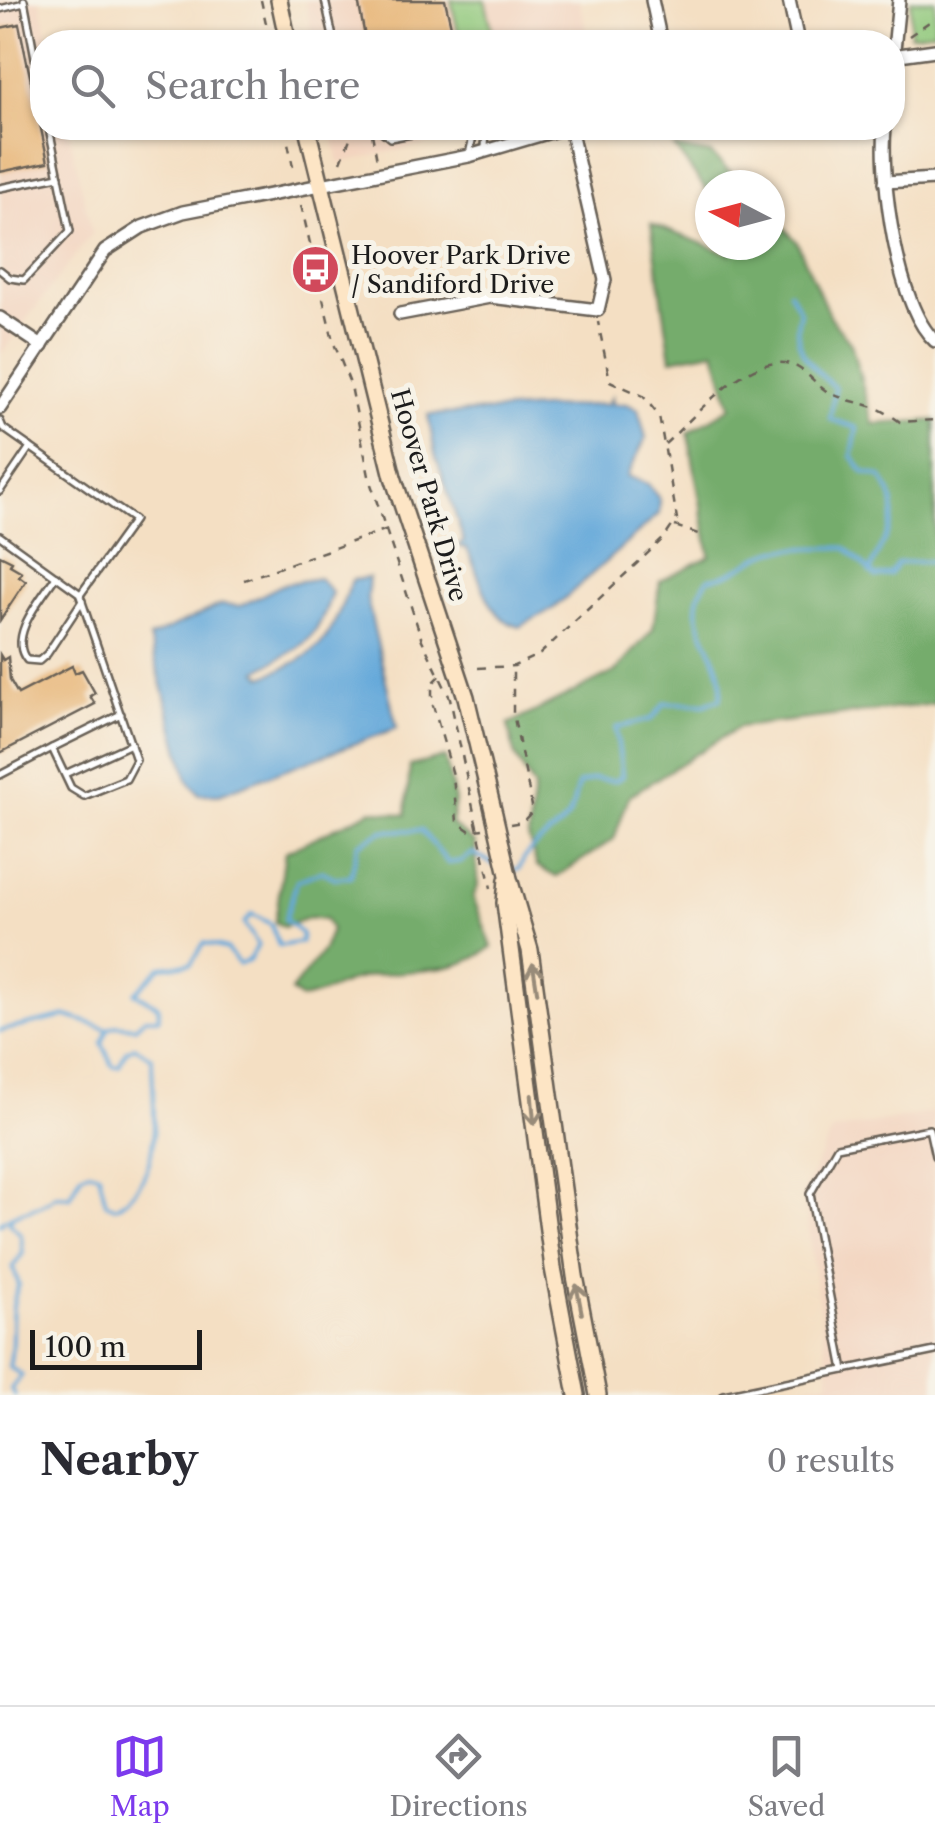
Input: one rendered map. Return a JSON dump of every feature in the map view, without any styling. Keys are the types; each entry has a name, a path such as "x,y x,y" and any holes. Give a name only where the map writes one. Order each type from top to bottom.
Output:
{"street":[{"path":"279,0 285,30"},
{"path":"652,0 658,30"},
{"path":"789,0 795,30"},
{"path":"896,30 899,0"},
{"path":"905,55 935,50"},
{"name":"Hoover Park Drive","path":"310,140 408,522 466,696 530,950 575,1276 598,1395"},
{"path":"0,408 105,251 142,227 184,212 469,156 525,140"},
{"path":"400,314 490,297 598,310 605,280 570,140"},
{"path":"885,140 885,182 905,282 917,316 935,341"},
{"path":"885,182 935,179"},
{"path":"0,318 42,346"},
{"name":"Hoover Park Drive","path":"508,874 505,903 545,1212 577,1395"}],"lane":[{"path":"324,0 331,30"},
{"path":"0,8 24,2 30,33"},
{"path":"0,270 10,278 24,280 70,231 52,140"},
{"path":"469,156 472,140"},
{"path":"486,140 486,151"},
{"path":"0,188 59,176"},
{"path":"0,420 3,428 134,520 47,654 39,660 27,660 20,651 20,636 56,576"},
{"path":"0,491 30,447"},
{"path":"0,536 82,598 136,760 126,779 84,796 71,788 52,748"},
{"path":"0,775 122,714"},
{"path":"64,774 130,744"},
{"path":"844,1370 810,1194 837,1147 929,1129 935,1156"},
{"path":"724,1395 755,1392 935,1351"}],"path":[{"path":"260,0 267,30"},
{"path":"905,47 935,18"},
{"path":"287,140 292,167"},
{"path":"341,162 349,140"},
{"path":"375,140 379,174"},
{"path":"301,205 332,341 350,386 370,481 422,640 450,698 491,888"},
{"path":"478,668 514,666 540,654 677,518 659,416 644,396 610,381 598,310"},
{"path":"664,445 754,369 786,363 826,391 840,398 876,404 900,422 935,420"},
{"path":"244,580 408,522"},
{"path":"672,525 698,534"}],"shaded area":[{"path":"0,0 40,0 46,30 30,30 30,140 71,140 92,233 0,355"},
{"path":"305,0 579,0 586,30 311,30"},
{"path":"334,140 445,140 339,163"},
{"path":"935,1112 935,1395 762,1395 830,1381 803,1193 832,1131"}],"green space":[{"path":"451,0 485,0 492,30 457,30"},
{"path":"911,0 935,0 935,31 910,35"},
{"path":"674,147 711,154 728,170 695,170 695,175"},
{"path":"651,224 695,241 695,260 785,260 785,228 797,242 830,317 851,343 873,424 935,420 935,704 739,727 629,796 614,839 556,877 537,866 528,837 534,788 515,756 508,725 616,671 653,629 660,581 710,556 688,433 731,407 715,351 671,359"},
{"path":"445,757 455,801 451,824 475,843 478,886 473,897 492,947 446,968 361,978 301,999 291,991 323,950 331,930 325,919 310,917 284,927 275,922 285,852 372,810 406,815 410,766"}],"water":[{"path":"612,397 612,404 638,409 646,438 627,476 648,484 660,500 659,514 554,608 519,627 492,606 467,549 458,546 464,541 435,454 428,415 607,404"},
{"path":"319,578 332,592 313,634 258,671 263,677 313,651 330,631 352,580 369,578 367,599 397,728 219,794 199,794 188,780 149,638 222,604 240,606 284,584"}],"building":[{"path":"358,0 445,0 452,30 364,30"},
{"path":"19,24 30,76 30,140 43,140 48,162 0,172 0,28"},
{"path":"0,555 12,561 10,565 22,572 19,576 26,581 0,620"},
{"path":"0,655 3,660 8,657 10,680 18,694 72,666 75,673 82,670 95,693 90,696 95,704 0,753"}],"waterway":[{"path":"789,291 800,312 800,346 811,364 835,388 830,419 857,428 852,456 864,472 881,477 893,504 890,526 870,573"},
{"path":"513,870 519,869 529,852 569,816 579,784 594,779 615,781 622,776 616,728 652,719 665,703 704,704 720,699 718,666 697,609 709,578 727,574 765,554 788,549 846,548 876,577 890,574 898,563 935,561"},
{"path":"0,1031 67,1016 108,1029 116,1025 135,1027 145,1018 159,1018 158,1006 135,993 161,967 191,964 204,943 226,949 239,964 249,960 258,945 244,923 252,914 271,924 279,946 301,942 302,934 285,920 297,881 321,871 335,878 351,876 358,844 383,831 421,830 448,863 462,861 473,853 503,869"},
{"path":"0,1224 56,1195 70,1197 81,1175 89,1171 99,1174 106,1203 115,1207 132,1195 143,1179 153,1140 152,1058 135,1047 126,1051 119,1066 113,1066 102,1043 108,1029"},
{"path":"12,1217 10,1223 21,1235 23,1253 13,1267 19,1285 13,1304 9,1367 22,1375 11,1389 15,1395"}],"place":[{"name":"Hoover Park Drive / Sandiford Drive","path":"316,269"}]}
